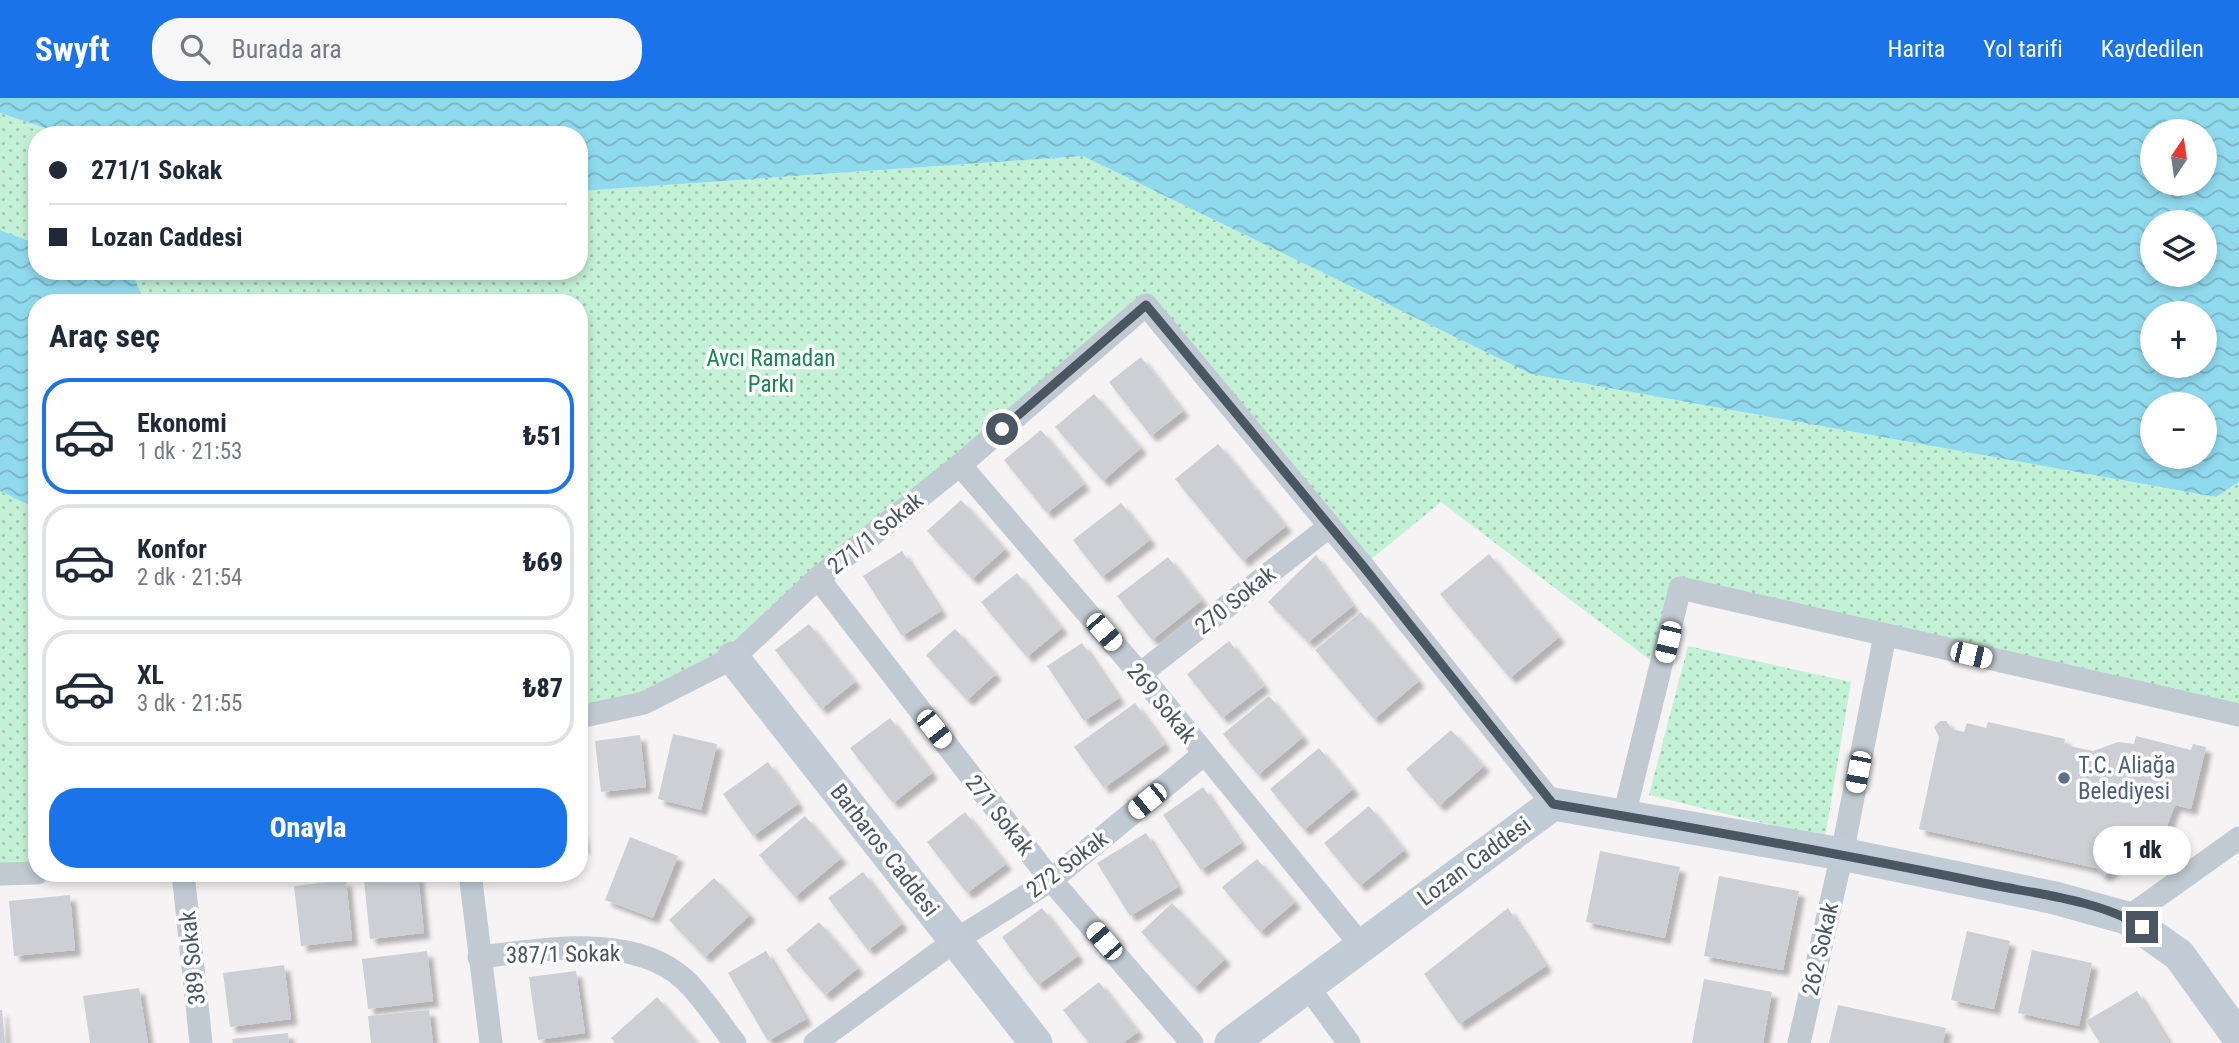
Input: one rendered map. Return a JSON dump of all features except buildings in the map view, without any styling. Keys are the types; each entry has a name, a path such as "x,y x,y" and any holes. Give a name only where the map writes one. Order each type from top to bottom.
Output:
{"street":[{"name":"271/1 Sokak","path":"588,715 644,703 733,658 818,578 960,465 1146,305 1330,526"},
{"name":"269 Sokak","path":"960,465 1140,674 1360,944"},
{"name":"270 Sokak","path":"1140,674 1330,526"},
{"path":"1330,526 1553,804"},
{"name":"271 Sokak","path":"818,578 1051,880 1192,1043"},
{"path":"1624,816 1680,588 2239,715"},
{"name":"262 Sokak","path":"1799,1043 1842,854 1885,635"},
{"name":"Barbaros Caddesi","path":"733,658 1036,1043"},
{"name":"272 Sokak","path":"816,1043 956,940 1051,880 1204,754"},
{"name":"Lozan Caddesi","path":"1231,1043 1308,987 1360,944 1553,804 1842,854 2055,898 2127,918 2179,954 2239,1038"},
{"path":"2127,918 2239,838"},
{"path":"0,874 28,873"},
{"name":"389 Sokak","path":"184,882 201,1043"},
{"path":"471,882 491,1043"},
{"name":"387/1 Sokak","path":"479,957 542,950 611,949 640,953 684,979 735,1043"},
{"path":"1308,987 1349,1043"}],"green space":[{"path":"0,113 39,126 28,126 28,241 0,230"},
{"name":"Avcı Ramadan Parkı","path":"1083,156 1531,374 2216,497 2239,482 2239,715 1680,588 1662,669 1441,502 1363,566 1146,305 733,658 588,714 588,294 142,294 135,280 588,280 588,190"},
{"path":"0,491 28,505 28,873 0,874"},
{"path":"1688,646 1851,682 1825,838 1649,795"}],"water":[{"path":"0,98 2239,98 2239,482 2216,497 1531,374 1083,156 588,190 588,126 39,126 0,113"},
{"path":"0,230 28,241 28,280 135,280 142,294 28,294 28,505 0,491"}],"place":[{"name":"T.C. Aliağa Belediyesi","path":"2064,778"}],"route":[{"path":"1002,429 1146,305 1363,566 1553,804 1842,854 2096,908 2127,918 2142,927"}]}
